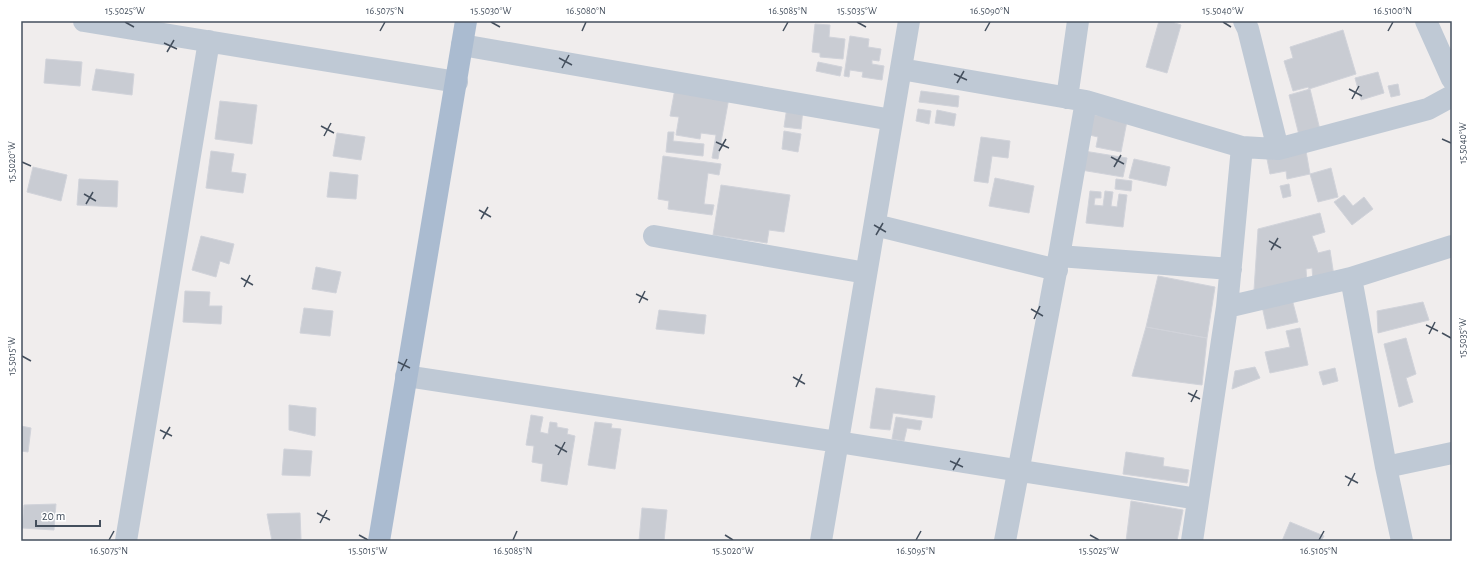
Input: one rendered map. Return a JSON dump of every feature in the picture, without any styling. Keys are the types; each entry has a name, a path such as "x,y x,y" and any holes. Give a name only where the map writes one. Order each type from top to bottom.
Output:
{"main road":[{"path":"379,541 466,21"}],"street":[{"path":"84,21 186,29 209,41 457,82"},
{"path":"821,541 909,21"},
{"path":"1005,541 1017,471 1058,263 1077,99 1078,21"},
{"path":"1244,21 1248,29 1278,149"},
{"path":"1426,21 1452,79"},
{"path":"126,541 209,41"},
{"path":"462,45 892,120"},
{"path":"901,69 1077,99 1242,147 1278,149 1428,109 1452,96"},
{"path":"1192,541 1227,307 1242,147"},
{"path":"875,225 1058,263 1231,269"},
{"path":"654,236 866,273"},
{"path":"1227,307 1351,278 1452,246"},
{"path":"1351,278 1386,467 1402,541"},
{"path":"406,376 838,442 1198,500"},
{"path":"1386,467 1452,452"}],"building":[{"path":"1159,21 1169,21 1181,25 1167,73 1146,67"},
{"path":"815,24 830,25 829,37 845,39 843,59 820,57 820,53 812,52"},
{"path":"1343,30 1356,74 1309,89 1308,87 1293,91 1284,61 1293,58 1290,47"},
{"path":"850,36 869,39 868,47 881,49 879,61 872,60 872,64 884,66 882,80 862,77 863,72 850,70 849,77 844,76"},
{"path":"46,59 82,62 80,86 44,83"},
{"path":"818,62 842,67 840,76 816,71"},
{"path":"96,69 134,74 132,95 92,90"},
{"path":"1378,72 1384,93 1361,100 1355,78"},
{"path":"676,83 730,92 718,159 712,158 716,135 701,133 700,139 676,135 679,117 670,116"},
{"path":"1398,84 1400,95 1391,97 1388,86"},
{"path":"1310,89 1321,134 1300,139 1289,95"},
{"path":"921,91 959,96 958,107 919,102"},
{"path":"220,101 257,105 252,144 215,139"},
{"path":"787,107 803,109 801,129 784,127"},
{"path":"918,109 931,111 929,124 916,121"},
{"path":"937,110 956,114 954,126 935,123"},
{"path":"1090,114 1127,121 1121,152 1096,147 1098,137 1085,134"},
{"path":"784,131 801,134 798,152 782,149"},
{"path":"668,132 674,132 673,141 704,144 703,156 666,152"},
{"path":"337,133 365,137 361,160 333,156"},
{"path":"981,137 1010,141 1008,158 992,156 988,183 974,181"},
{"path":"211,151 234,154 231,172 246,174 243,193 206,188"},
{"path":"1084,151 1127,158 1123,177 1081,170"},
{"path":"1306,151 1310,174 1287,179 1286,171 1270,174 1267,159"},
{"path":"663,156 721,164 719,175 708,173 704,204 714,205 712,215 668,209 669,201 658,199"},
{"path":"1134,159 1170,167 1166,186 1129,178"},
{"path":"33,167 67,175 61,201 27,192"},
{"path":"1331,168 1338,197 1318,202 1310,174"},
{"path":"330,172 358,175 356,199 327,197"},
{"path":"995,178 1034,186 1029,213 989,206"},
{"path":"79,179 118,181 117,207 77,205"},
{"path":"1116,179 1132,181 1131,191 1115,189"},
{"path":"1289,184 1291,196 1283,198 1280,186"},
{"path":"721,185 790,195 784,232 769,230 767,243 713,235"},
{"path":"1090,191 1101,192 1101,198 1095,198 1094,205 1103,206 1105,191 1113,192 1111,206 1117,207 1119,194 1127,195 1123,227 1086,223"},
{"path":"1344,195 1353,206 1364,197 1373,209 1352,225 1334,202"},
{"path":"1320,213 1325,232 1312,236 1318,253 1330,250 1334,276 1313,281 1312,268 1306,269 1307,283 1254,290 1258,229"},
{"path":"201,236 234,244 229,264 220,261 216,277 192,270"},
{"path":"316,267 341,272 336,293 312,289"},
{"path":"1158,276 1215,287 1207,338 1146,327"},
{"path":"185,291 210,292 209,306 222,306 221,324 183,322"},
{"path":"1292,299 1298,322 1267,329 1262,306"},
{"path":"1423,302 1429,320 1378,333 1377,311"},
{"path":"304,308 333,311 330,336 300,333"},
{"path":"659,310 706,315 704,334 656,329"},
{"path":"1146,327 1207,338 1202,385 1132,376"},
{"path":"1300,328 1308,365 1270,373 1265,352 1290,347 1286,331"},
{"path":"1406,338 1416,374 1406,378 1413,402 1399,407 1384,344"},
{"path":"1255,367 1260,378 1232,389 1235,371"},
{"path":"1335,368 1338,381 1323,385 1319,372"},
{"path":"876,388 935,396 932,418 893,413 890,430 870,428"},
{"path":"289,405 316,408 315,436 289,430"},
{"path":"531,415 543,417 540,432 548,434 550,422 557,423 557,427 568,429 567,434 575,436 567,485 541,481 543,464 532,462 534,446 526,445"},
{"path":"896,417 922,421 920,430 907,428 904,441 892,439"},
{"path":"595,422 612,424 611,428 621,429 615,469 588,465"},
{"path":"21,426 31,428 28,452 21,451"},
{"path":"284,449 312,451 310,476 282,475"},
{"path":"1126,452 1164,458 1163,466 1189,470 1187,483 1123,474"},
{"path":"1131,501 1183,510 1177,541 1126,541"},
{"path":"56,504 54,530 22,528 24,505"},
{"path":"642,508 667,510 664,541 639,541"},
{"path":"300,513 301,539 272,541 267,514"},
{"path":"1290,522 1324,536 1321,541 1282,541"}]}
